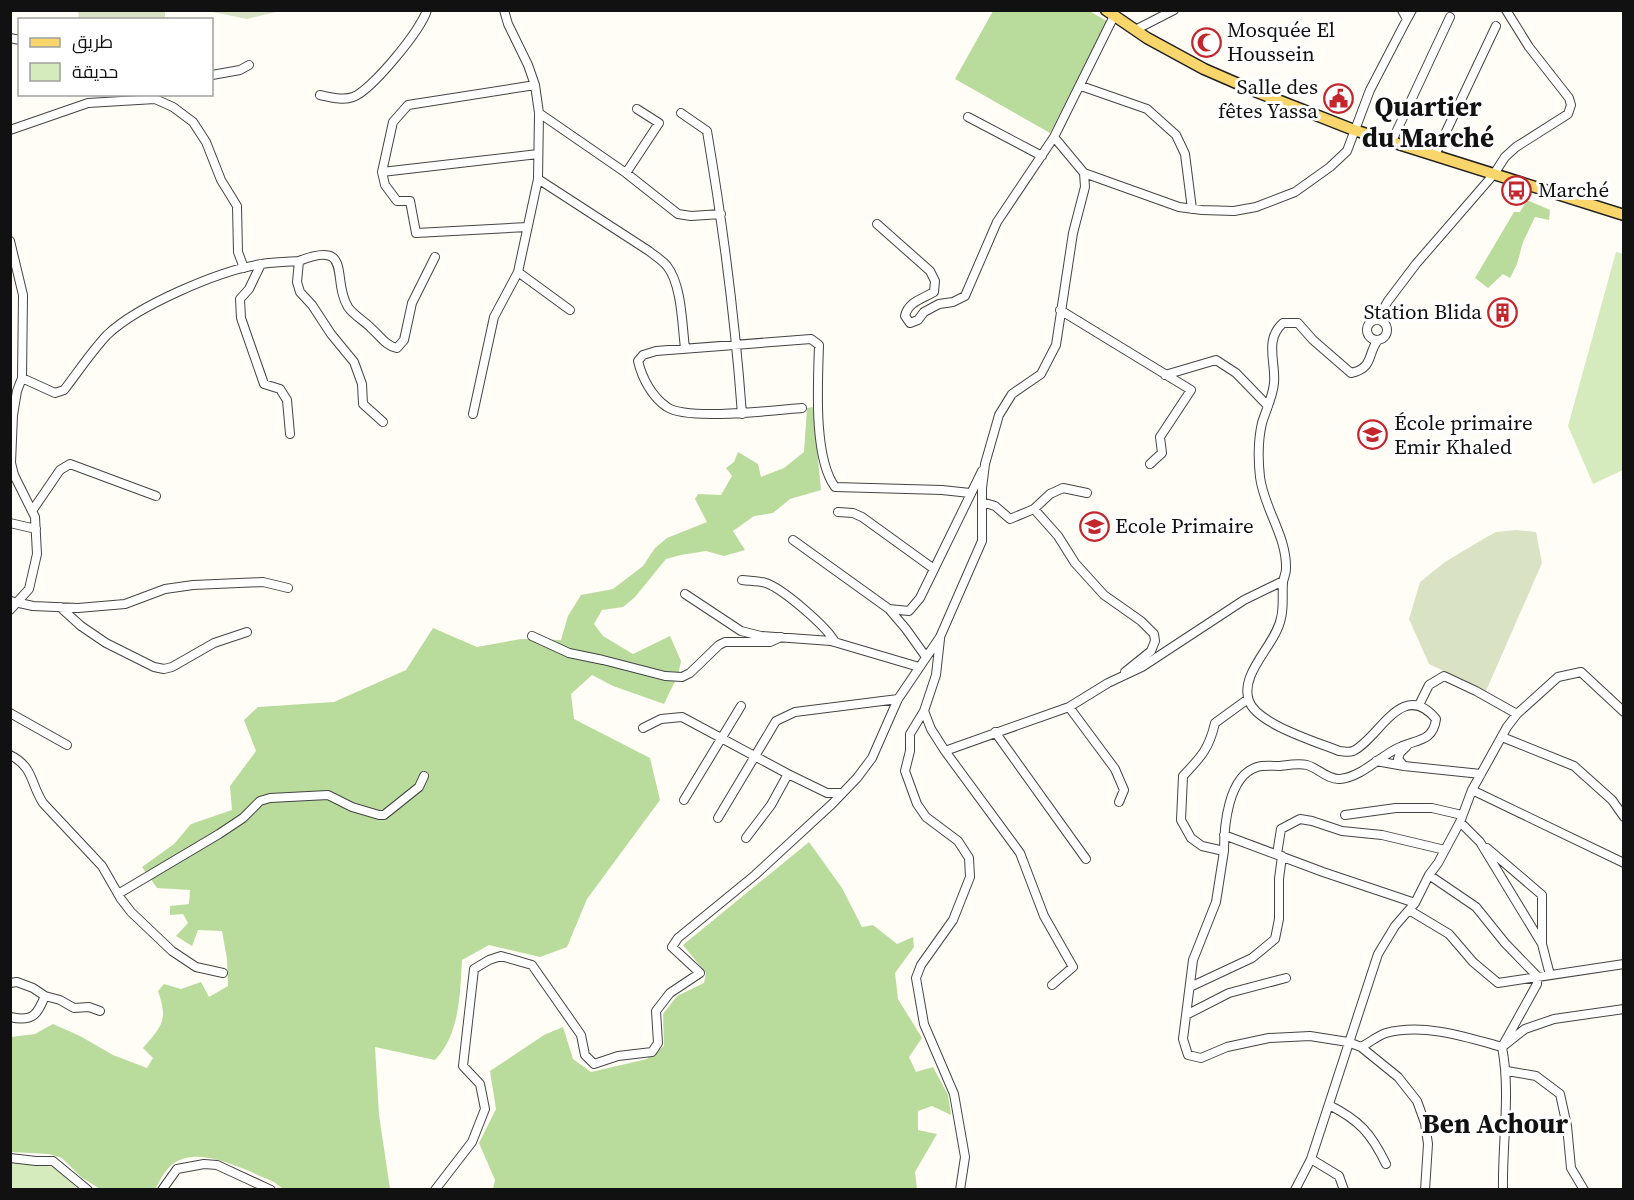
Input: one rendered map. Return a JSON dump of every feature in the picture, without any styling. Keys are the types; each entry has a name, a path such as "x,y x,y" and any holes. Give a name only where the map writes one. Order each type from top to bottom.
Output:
{"main road":[{"path":"1110,13 1135,30 1204,69 1257,93 1354,130 1623,215"}],"street":[{"path":"321,95 340,99 353,98 368,87 413,37 427,10"},
{"path":"473,414 495,317 518,272 538,178 539,113 535,85 504,10"},
{"path":"1135,30 1174,10"},
{"path":"1401,10 1407,19"},
{"path":"1054,137 1084,173 1179,207 1234,211 1268,203 1295,192 1340,159 1347,151 1370,90 1412,10"},
{"path":"1425,1190 1428,1144 1425,1123 1417,1101 1398,1077 1361,1047 1349,1042 1310,1036 1269,1038 1227,1047 1201,1058 1188,1055 1183,1039 1193,960 1216,903 1232,792 1240,779 1255,767 1307,765 1339,779 1354,775 1393,750 1430,735 1435,729 1437,718 1430,711 1419,705 1409,706 1393,714 1358,748 1350,752 1339,751 1271,722 1256,712 1248,699 1248,686 1253,668 1273,640 1281,619 1283,581 1287,570 1284,548 1260,479 1259,449 1262,425 1274,384 1271,348 1279,327 1284,323 1298,323 1350,373 1359,371 1371,357 1375,342 1384,337 1387,331 1381,319 1388,301 1416,264 1494,174 1505,157 1516,147 1568,114 1571,105 1569,98 1529,47 1506,10"},
{"path":"877,224 930,271 935,281 934,291 911,304 907,310 905,316 910,323 918,320 924,312 939,304 953,302 965,296 997,222 1054,137 1081,86 1110,13"},
{"path":"1392,141 1450,17"},
{"path":"1435,155 1496,26"},
{"path":"213,75 240,70 249,65"},
{"path":"527,227 416,233 410,201 397,201 385,185 382,172 393,122 408,105 535,85"},
{"path":"1081,86 1147,109 1176,135 1185,154 1192,209"},
{"path":"88,103 91,96"},
{"path":"10,130 88,103 154,99 173,107 193,122 206,142 221,180 237,206 238,252 244,268"},
{"path":"626,173 659,123 637,109"},
{"path":"681,112 707,131 721,214 737,345 742,414"},
{"path":"539,113 626,173 678,214 691,216 721,214"},
{"path":"968,117 1042,156"},
{"path":"382,172 538,154"},
{"path":"435,1190 472,1142 485,1109 480,1084 463,1066 474,969 501,956 532,965 581,1035 585,1055 594,1064 618,1056 652,1052 658,1043 656,1011 670,993 700,973 672,947 678,938 755,875 832,804 857,778 872,758 898,699 940,637 982,541 982,488 985,464 999,415 1012,394 1041,374 1056,345 1073,233 1085,187 1084,173"},
{"path":"538,178 665,264 671,272 680,305 685,348"},
{"path":"10,241 23,294 22,378 14,394 11,463 14,475 32,511 36,529 37,554 29,589 14,602 10,610"},
{"path":"22,378 55,393 64,390 108,335 132,315 184,289 244,268 261,264 299,261 317,254 330,256 337,264 348,307 391,347 397,348 404,340 411,303 435,257"},
{"path":"299,261 297,282 300,292 312,304 331,334 354,362 362,384 363,404 383,422"},
{"path":"261,264 249,289 240,299 242,318 264,384 280,389 287,400 290,434"},
{"path":"518,272 570,310"},
{"path":"1060,310 1191,390 1160,437 1162,453 1150,464"},
{"path":"1375,342 1367,333 1367,327 1370,322 1381,319"},
{"path":"802,408 742,414 682,412 668,408 641,377 638,361 643,355 657,351 811,339 819,345 818,420 824,460 835,487 970,493"},
{"path":"1165,375 1216,360 1236,373 1268,406"},
{"path":"32,511 60,470 70,464 156,496"},
{"path":"889,609 909,611 924,592 985,464"},
{"path":"982,502 995,506 1010,519 1034,509 1050,494 1063,488 1087,493"},
{"path":"1034,509 1058,536 1075,563 1104,595 1141,621 1154,634 1155,641 1151,651 1114,680"},
{"path":"838,512 853,513 862,517 934,569"},
{"path":"10,523 36,529"},
{"path":"793,540 889,609 926,657"},
{"path":"742,580 765,583 774,588 819,621 835,642"},
{"path":"945,751 1069,707 1114,680 1142,667 1244,600 1283,581"},
{"path":"14,602 33,606 78,608 125,604 165,589 194,585 263,582 288,588"},
{"path":"685,594 741,631 761,636 835,642 919,667"},
{"path":"60,607 81,626 106,643 154,667 164,669 172,667 214,643 247,632"},
{"path":"532,636 569,653 665,676 682,677 690,673 725,642 770,642 781,637"},
{"path":"940,637 936,675 924,711 910,734 910,751 904,771 917,804 926,817 958,841 969,858 970,877 953,920 921,965 916,978 924,1024 954,1094 964,1157 960,1190"},
{"path":"1295,1190 1311,1158 1378,954 1395,926 1415,903 1428,875 1445,850 1472,790 1517,714 1558,677 1581,672 1623,712"},
{"path":"1419,705 1429,685 1444,676 1517,714"},
{"path":"718,818 776,720 785,715 898,699"},
{"path":"1224,851 1202,846 1191,838 1180,820 1183,776 1205,754 1215,723 1248,699"},
{"path":"684,800 741,706"},
{"path":"1069,707 1114,769 1124,790 1119,802"},
{"path":"924,711 931,729 945,751 1020,853 1044,916 1073,967 1052,985"},
{"path":"10,713 67,745"},
{"path":"643,728 661,719 682,717 827,793 841,793"},
{"path":"994,732 1086,859"},
{"path":"1502,737 1574,766 1612,800 1623,817"},
{"path":"1404,766 1398,759 1400,753 1411,742"},
{"path":"10,755 28,769 40,797 102,866 131,912 182,959 196,967 223,973"},
{"path":"1376,761 1481,774"},
{"path":"746,838 771,805 788,774"},
{"path":"118,894 219,834 243,818 260,801 270,798 327,795 360,810 384,815 419,787 424,776"},
{"path":"1472,790 1623,863"},
{"path":"1345,815 1396,808 1432,808 1461,818 1480,842 1542,944"},
{"path":"1190,987 1252,958 1275,939 1279,918 1281,829 1300,819 1342,831 1382,835 1445,850"},
{"path":"1224,835 1415,903"},
{"path":"1480,842 1542,895 1542,944 1550,975"},
{"path":"1428,875 1476,907 1505,943 1537,976 1537,984 1502,1047 1507,1071 1503,1190"},
{"path":"1409,910 1449,934 1473,962 1498,983 1623,964"},
{"path":"1186,1015 1229,993 1286,978"},
{"path":"10,983 16,982 33,988 45,996 60,1000 74,1008 89,1007 100,1011"},
{"path":"10,1017 31,1018 39,1011 45,996"},
{"path":"1502,1047 1525,1029 1554,1019 1623,1009"},
{"path":"1361,1047 1383,1034 1416,1030 1450,1033 1502,1047"},
{"path":"1507,1071 1536,1076 1560,1094 1567,1126 1571,1168 1584,1190"},
{"path":"1329,1105 1362,1125 1376,1143 1386,1164"},
{"path":"10,1158 53,1161 88,1190"},
{"path":"1311,1158 1340,1176 1344,1190"},
{"path":"162,1190 177,1169 204,1164 217,1165 271,1190"}],"green space":[{"path":"78,11 165,11 165,18 79,18"},
{"path":"208,11 276,11 276,12 247,19"},
{"path":"993,11 1089,11 1107,21 1050,133 955,79"},
{"path":"1527,200 1550,210 1549,220 1535,217 1510,278 1503,274 1488,288 1475,278 1514,212 1520,212"},
{"path":"1616,252 1624,254 1623,470 1593,484 1568,426"},
{"path":"813,407 821,490 790,499 773,513 754,516 733,531 745,550 724,556 706,551 666,559 635,597 623,607 602,610 594,624 603,636 633,654 670,636 681,661 678,675 664,704 613,686 592,675 571,694 574,719 650,758 660,800 587,899 567,947 540,957 489,945 462,960 459,1000 454,1026 443,1050 435,1060 375,1047 379,1115 390,1189 283,1189 274,1182 234,1165 204,1157 190,1157 177,1161 167,1170 155,1189 100,1189 81,1177 62,1158 49,1154 11,1152 11,1037 35,1034 53,1024 113,1055 147,1068 153,1058 143,1048 162,1022 163,1009 158,991 164,984 181,989 201,982 209,997 228,986 227,959 222,931 198,930 192,946 176,936 188,923 183,914 170,915 170,906 189,904 190,890 157,888 142,867 174,844 191,824 232,810 230,786 256,751 244,720 258,707 334,702 406,670 433,628 477,647 521,639 561,640 568,616 581,595 613,589 643,566 655,548 667,538 707,522 695,499 698,494 721,495 732,476 726,468 734,462 738,452 758,464 761,477 784,468 804,452 807,408"},
{"path":"1516,530 1536,532 1542,563 1486,691 1429,664 1409,619 1420,582 1445,562 1496,532"},
{"path":"809,842 842,888 862,927 873,925 897,944 913,937 914,947 895,973 898,999 922,1038 909,1057 916,1072 933,1067 948,1095 951,1115 932,1106 918,1111 918,1130 937,1134 915,1172 917,1189 493,1189 495,1180 479,1143 496,1109 490,1071 544,1035 563,1027 573,1059 591,1072 647,1059 664,1046 663,1014 677,996 704,983 706,973 683,945"},
{"path":"11,1162 55,1167 78,1189 11,1190"}],"place":[{"name":"Mosquée El Houssein","path":"1206,42"},
{"name":"Salle des fêtes Yassa","path":"1339,99"},
{"name":"Marché","path":"1517,190"},
{"name":"Station Blida","path":"1503,312"},
{"name":"École primaire Emir Khaled","path":"1373,435"},
{"name":"Ecole Primaire","path":"1094,526"}],"district":[{"name":"Quartier du Marché","path":"1428,122"},
{"name":"Ben Achour","path":"1495,1124"}]}
